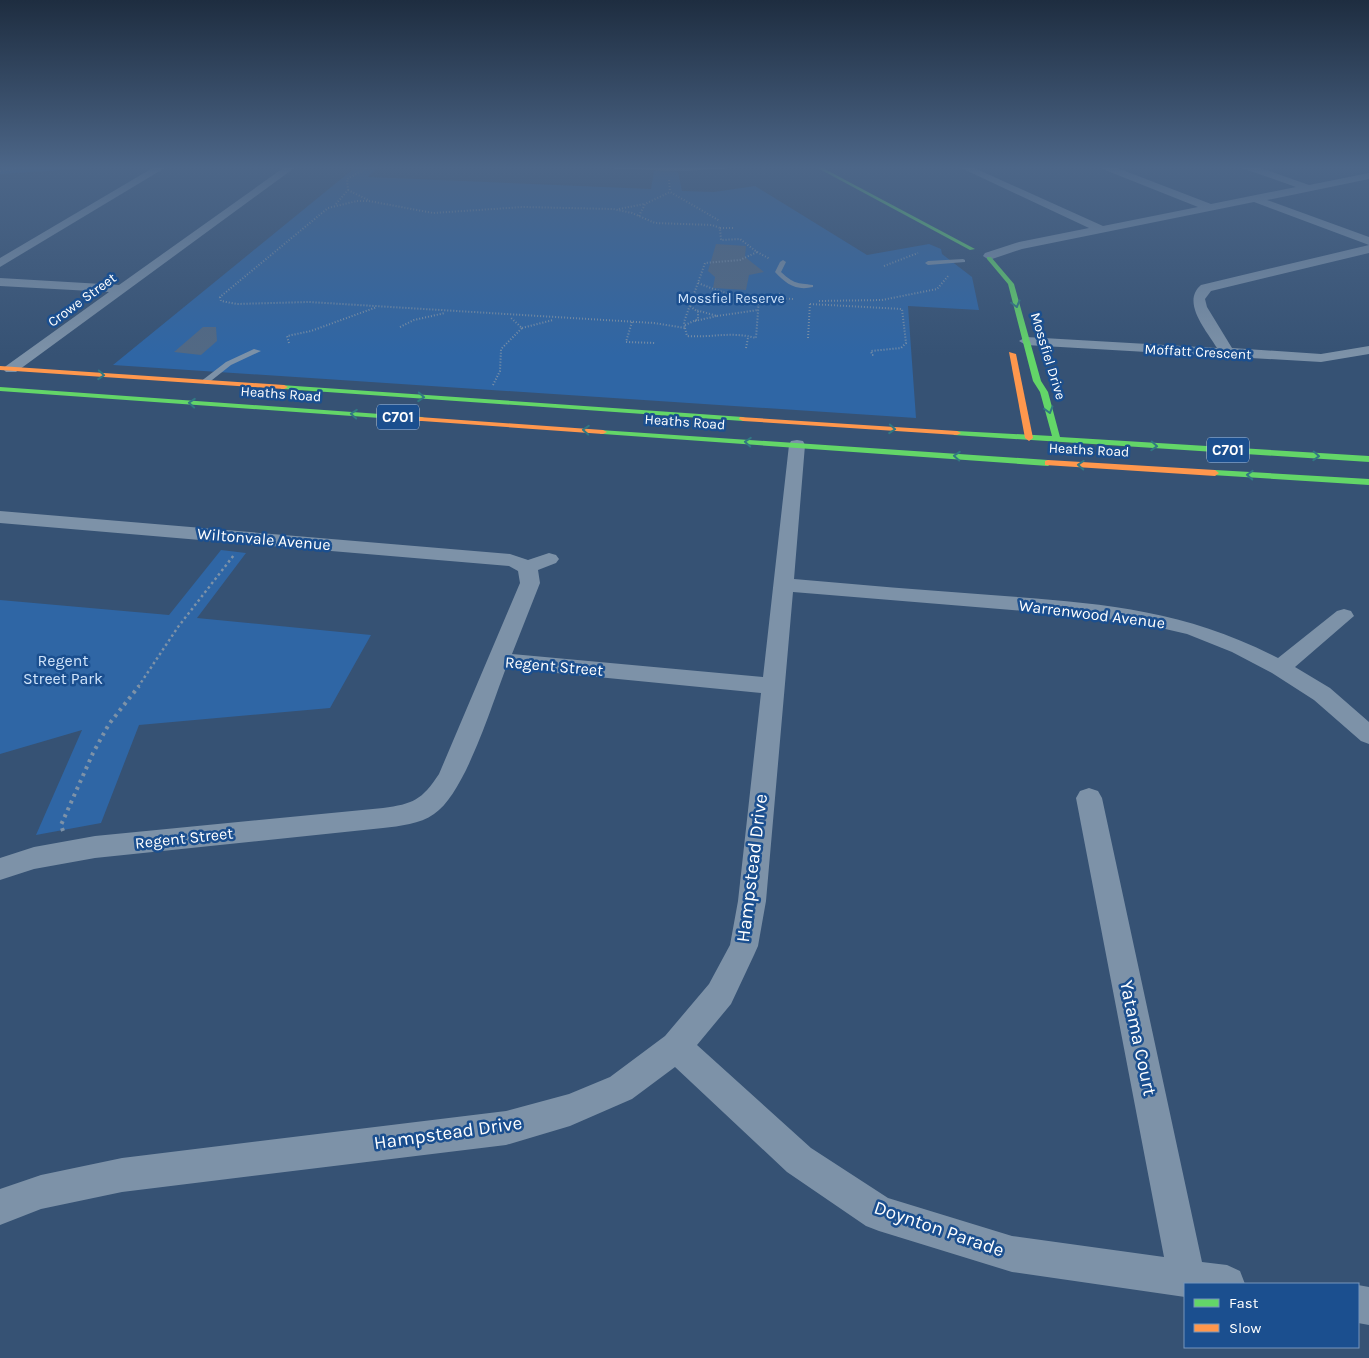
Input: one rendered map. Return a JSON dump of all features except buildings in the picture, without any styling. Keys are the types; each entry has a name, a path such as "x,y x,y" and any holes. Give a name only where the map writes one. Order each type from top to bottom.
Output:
{"main road":[{"path":"910,229 972,264 993,280"},
{"path":"932,229 973,249 984,252 989,257 985,261 972,264"},
{"path":"952,253 973,249"},
{"name":"Mossfiel Drive","path":"989,257 1011,284 1023,401 1029,438 1030,462"},
{"name":"Mossfiel Drive","path":"1017,341 1044,392 1062,464"},
{"name":"Heaths Road","path":"5,369 486,401 797,434 1030,462 1369,482"},
{"name":"Heaths Road","path":"0,389 797,434 1029,438 1369,459"}],"street":[{"path":"0,263 57,229"},
{"name":"Crowe Street","path":"5,369 122,289 204,229"},
{"path":"989,257 1020,246 1098,229"},
{"path":"1336,229 1369,242"},
{"path":"973,249 1020,246"},
{"path":"1227,354 1200,307 1198,299 1200,292 1206,288 1369,249"},
{"path":"0,282 122,289"},
{"name":"Moffatt Crescent","path":"1017,341 1321,358 1369,350"},
{"name":"Hampstead Drive","path":"0,1207 42,1192 122,1175 506,1128 570,1110 621,1088 676,1047 720,994 744,946 752,901 797,434"},
{"name":"Wiltonvale Avenue","path":"0,517 510,560 527,567"},
{"path":"498,660 530,583 531,574 527,567 549,559"},
{"name":"Warrenwood Avenue","path":"784,584 1086,610 1148,618 1193,630 1232,644 1280,668 1322,694 1369,735"},
{"path":"1280,668 1344,616"},
{"name":"Regent Street","path":"0,868 34,858 96,847 434,812 439,796 450,777 498,660 773,686"},
{"name":"Yatama Court","path":"1089,798 1187,1278"},
{"name":"Doynton Parade","path":"676,1047 799,1160 879,1213 1012,1254 1220,1283"}],"lane":[{"path":"952,253 928,263 972,264"},
{"path":"783,262 778,272 789,282 799,288 811,286"},
{"path":"204,382 214,372 231,362 257,351"}],"path":[{"path":"301,229 220,297 221,301 237,304 287,302 378,306 685,327 695,321 758,310"},
{"path":"720,229 721,240 740,240 772,262"},
{"path":"884,266 922,251"},
{"path":"757,252 755,255 738,260 705,263 690,306 685,327 687,336 700,337 738,333 748,338 756,338 759,298"},
{"path":"820,301 863,302 937,288 954,270"},
{"path":"698,283 732,295 759,298 774,297 786,290"},
{"path":"808,338 810,300"},
{"path":"810,304 902,309 906,343 901,348 872,351 872,354 875,355"},
{"path":"289,343 288,336 311,331 378,306"},
{"path":"690,306 696,310 717,316"},
{"path":"695,321 698,319 696,310"},
{"path":"400,327 414,320 451,311"},
{"path":"501,315 512,318 522,328"},
{"path":"486,401 500,370 501,349 522,328 564,319"},
{"path":"632,322 626,342 656,343"},
{"path":"746,348 748,338"},
{"path":"64,838 61,825 93,753 109,724 133,695 178,627 230,559 240,550"}],"green space":[{"name":"Mossfiel Reserve","path":"279,229 825,229 867,255 929,244 941,249 942,254 972,277 979,310 908,306 916,418 113,365"},
{"name":"Regent Street Park","path":"221,550 246,553 197,618 371,635 330,708 139,725 101,823 36,835 82,730 0,754 0,600 169,615"}],"traffic: fast":[{"path":"935,229 972,249"},
{"path":"989,258 1011,284 1037,381 1044,392 1057,440"},
{"path":"284,387 743,419"},
{"path":"0,389 422,419"},
{"path":"603,432 1048,463"},
{"path":"957,433 1369,459"},
{"path":"1215,473 1369,482"}],"traffic: slow":[{"path":"1012,354 1029,438"},
{"path":"0,368 284,387"},
{"path":"422,419 603,432"},
{"path":"743,419 957,433"},
{"path":"1048,463 1215,473"}]}
